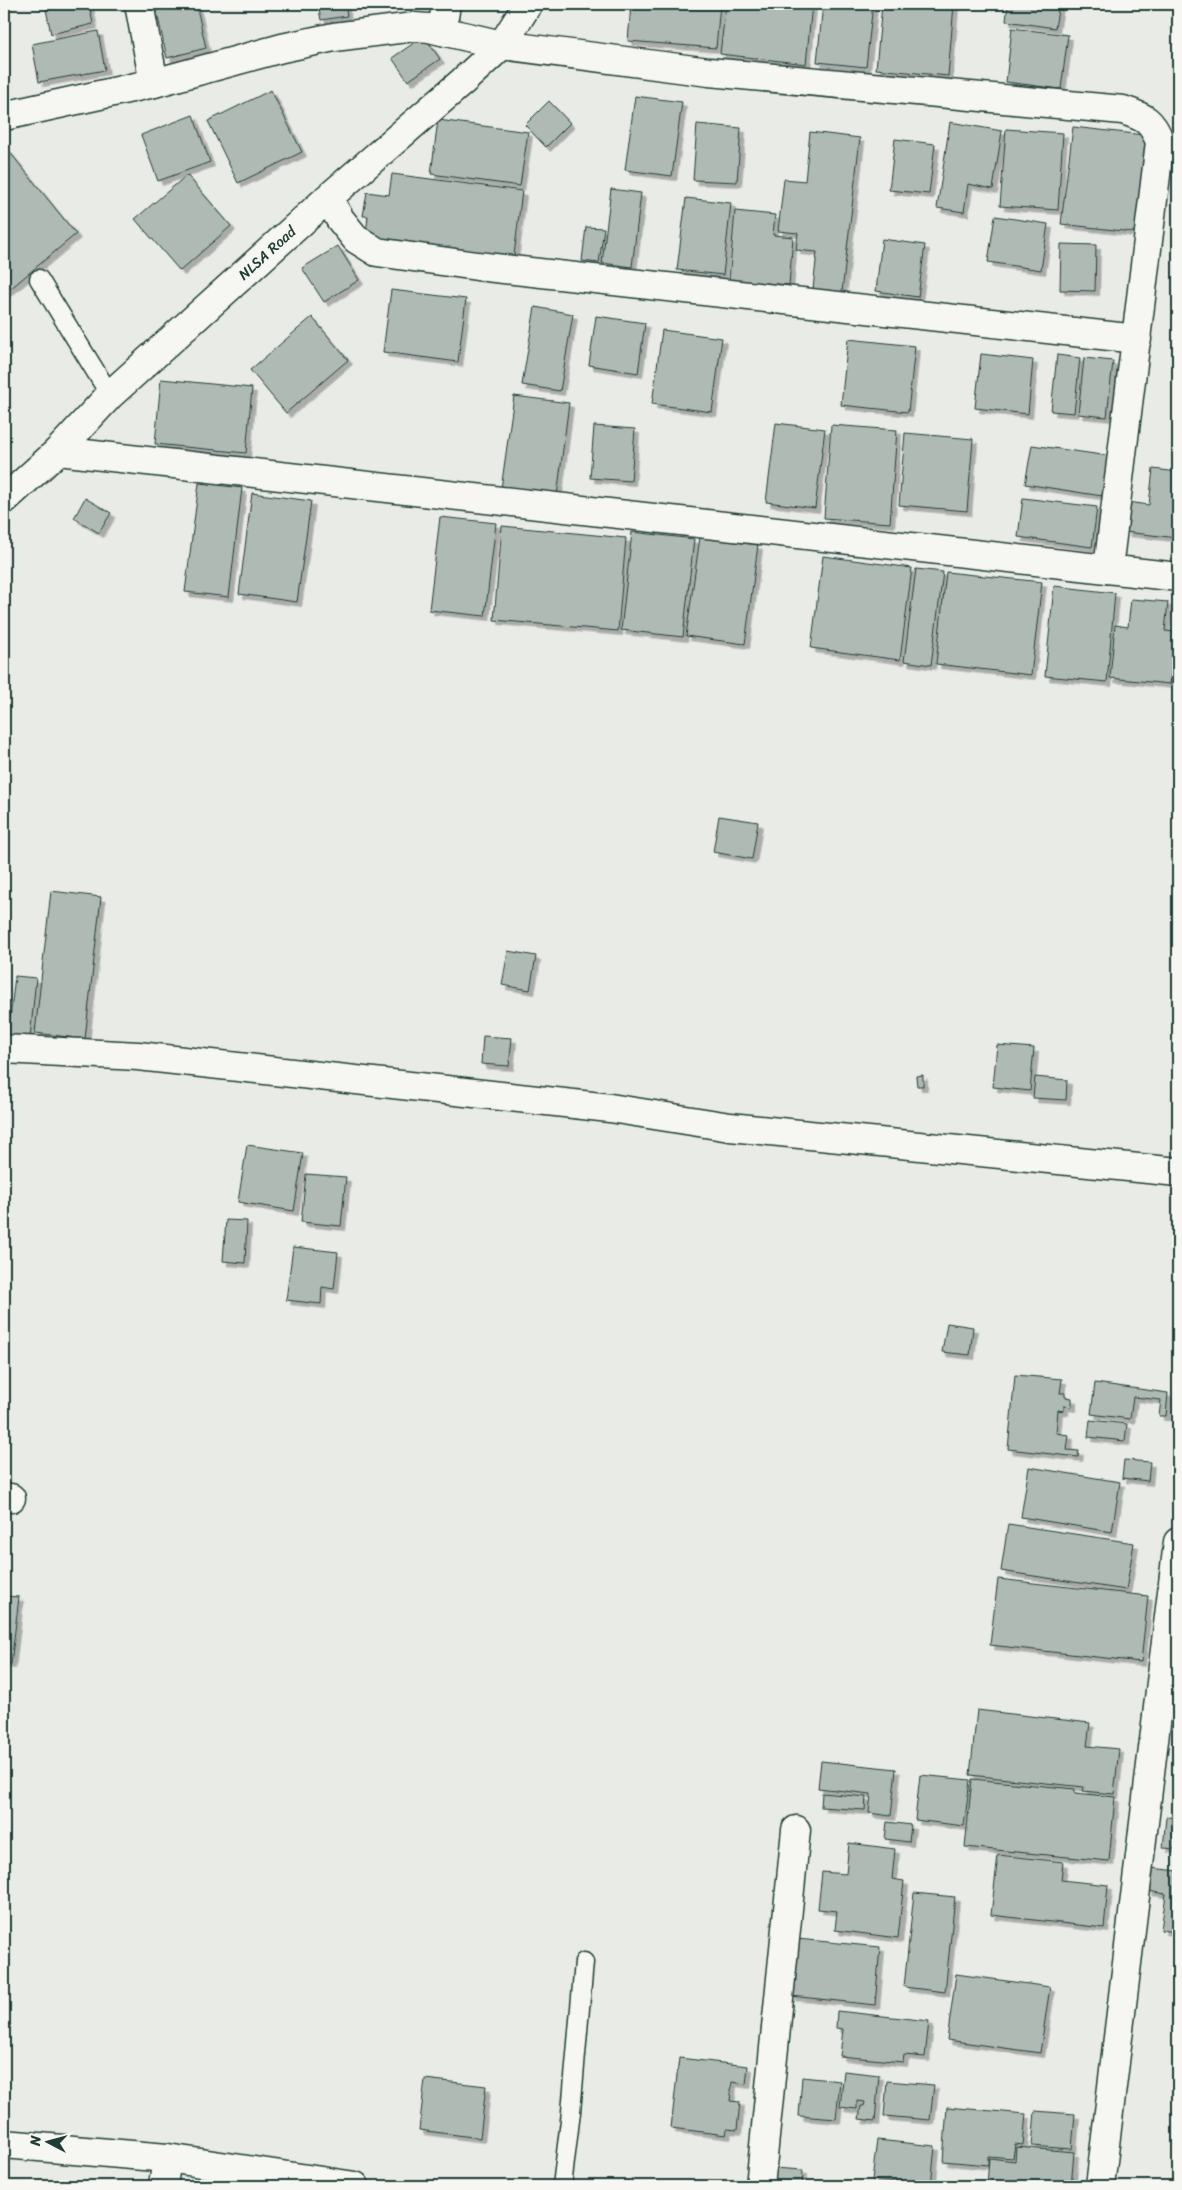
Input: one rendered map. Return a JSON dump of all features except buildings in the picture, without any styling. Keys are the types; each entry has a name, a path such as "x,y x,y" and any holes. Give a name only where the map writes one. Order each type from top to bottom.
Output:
{"street":[{"path":"139,4 154,83"},
{"path":"442,31 446,4"},
{"name":"NLSA Road","path":"4,500 58,451 110,395 328,198 502,45 528,4"},
{"path":"4,116 154,83 282,48 334,37 403,28 429,28 502,45 709,72 1123,110 1144,117 1155,128 1160,142 1108,569"},
{"path":"328,198 340,219 356,239 377,252 487,267 1137,339"},
{"path":"58,451 1178,577"},
{"path":"4,1049 138,1056 610,1108 730,1127 1178,1172"},
{"path":"1100,2186 1178,1542"},
{"path":"760,2186 796,1830"},
{"path":"4,2144 167,2158 355,2186"},
{"path":"164,2186 167,2158"}],"lane":[{"path":"39,279 110,395"},
{"path":"562,2186 571,2112 584,1962"}]}
